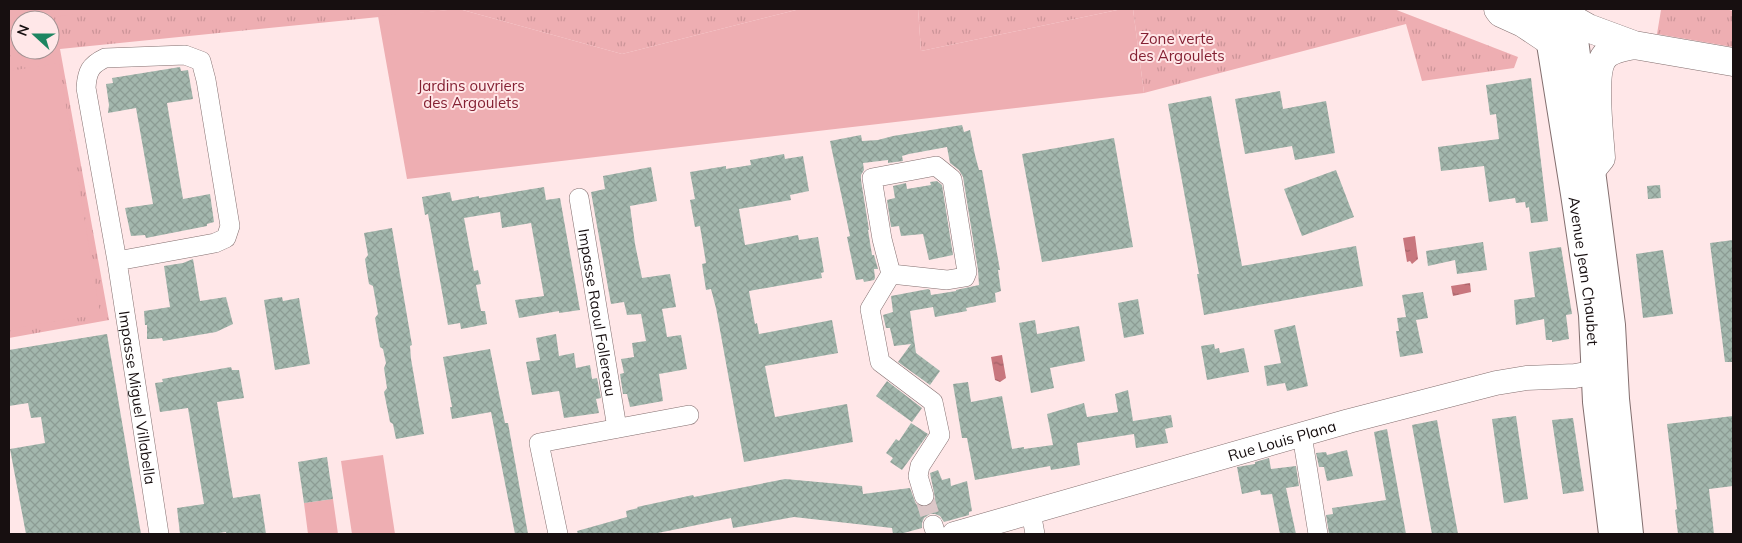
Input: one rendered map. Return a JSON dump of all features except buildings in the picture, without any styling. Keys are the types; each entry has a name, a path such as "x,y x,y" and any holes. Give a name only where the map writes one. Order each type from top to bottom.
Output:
{"highway":[{"path":"1498,9 1501,13 1523,23 1550,41"},
{"path":"1554,12 1588,28 1634,45 1733,62"},
{"path":"1592,169 1601,158 1597,87 1600,64 1606,54 1616,49 1634,45"}],"main road":[{"name":"Avenue Jean Chaubet","path":"1554,12 1550,41 1592,315 1604,371 1630,534"},
{"name":"Avenue Jean Chaubet","path":"1554,12 1592,169 1612,325 1604,371 1596,402 1612,534"}],"street":[{"name":"Impasse Miguel Villabella","path":"117,261 215,243 226,238 230,226 206,80 201,61 185,55 105,58 95,63 87,73 86,88 117,261 159,534"},
{"path":"891,274 947,280 965,277 966,272 952,179 936,166 872,178 882,239 891,274 870,309 880,362 933,402 940,436 920,466 918,476 924,496"},
{"name":"Impasse Raoul Follereau","path":"578,198 617,428"},
{"name":"Rue Louis Plana","path":"941,531 1033,523 1349,421 1496,383 1517,379 1575,376 1604,371"},
{"path":"558,534 539,443 689,415"},
{"path":"1302,435 1318,534"}],"green space":[{"path":"9,9 459,9 60,49 109,320 9,338"},
{"path":"9,9 112,9 112,11 60,16 60,10 10,10 9,21"},
{"path":"459,9 800,9 622,54"},
{"name":"Jardins ouvriers des Argoulets","path":"459,9 622,54 800,9 918,9 921,51 1122,9 1133,9 1144,93 407,179 378,16"},
{"name":"Zone verte des Argoulets","path":"918,9 1122,9 921,51"},
{"name":"Zone verte des Argoulets","path":"1133,9 1394,9 1518,57 1514,68 1422,81 1406,24 1144,93"},
{"path":"1655,9 1726,9 1733,11 1733,47 1657,34 1661,10"},
{"path":"59,63 100,314 9,329 9,71"},
{"path":"383,455 395,534 352,534 341,461"},
{"path":"333,499 338,534 308,534 304,503"}],"water":[{"path":"1415,236 1418,259 1412,264 1410,261 1407,262 1403,238"},
{"path":"1470,283 1471,292 1453,296 1451,286"},
{"path":"1002,355 1006,378 1000,382 995,380 991,357"}],"tunnel":[{"path":"924,496 933,525"}]}
